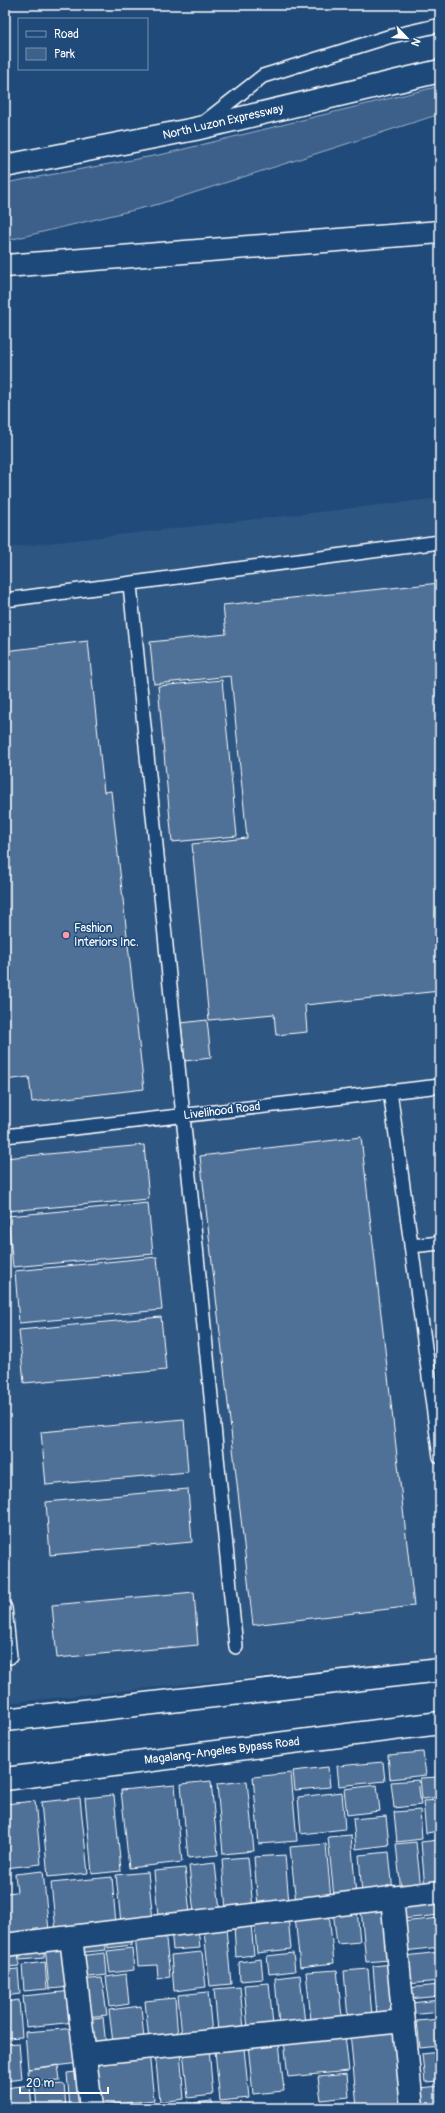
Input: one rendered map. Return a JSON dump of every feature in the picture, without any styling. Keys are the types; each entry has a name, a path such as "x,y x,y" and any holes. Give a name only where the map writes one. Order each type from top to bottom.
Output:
{"main road":[{"name":"North Luzon Expressway","path":"5,166 195,130 440,71"},
{"path":"5,266 440,232"},
{"path":"5,1720 440,1670"},
{"name":"Magalang-Angeles Bypass Road","path":"5,1779 440,1723"},
{"path":"5,1945 440,1892"},
{"path":"392,1898 412,2108"},
{"path":"71,1937 91,2108"},
{"path":"85,2054 403,2021"}],"lane":[{"path":"195,130 263,76 388,37 440,25"},
{"path":"5,600 130,585 440,542"},
{"path":"130,585 181,1116 236,1647"},
{"name":"Livelihood Road","path":"5,1136 440,1086"},
{"path":"390,1091 440,1457"},
{"path":"411,1246 440,1243"},
{"path":"5,1608 10,1658"}],"shaded area":[{"path":"440,498 440,1658 5,1703 5,548"}],"green space":[{"path":"440,86 440,114 159,204 5,241 5,183 164,154"}],"building":[{"path":"440,583 440,991 305,1005 307,1032 276,1035 274,1014 209,1020 192,844 247,838 231,676 154,684 150,642 226,634 223,605"},
{"name":"Fashion Interiors Inc.","path":"88,641 104,792 111,791 144,1089 32,1102 29,1077 5,1080 5,651"},
{"path":"222,680 237,836 172,842 158,686"},
{"path":"207,1020 211,1058 185,1061 181,1023"},
{"path":"361,1137 414,1606 253,1625 200,1156"},
{"path":"144,1145 149,1199 7,1211 5,1158"},
{"path":"148,1203 153,1254 13,1267 8,1216"},
{"path":"157,1257 162,1310 19,1323 15,1271"},
{"path":"161,1317 166,1370 24,1383 19,1330"},
{"path":"184,1419 188,1472 46,1485 41,1432"},
{"path":"188,1489 192,1542 50,1555 46,1502"},
{"path":"194,1592 198,1645 57,1658 52,1605"},
{"path":"423,1752 426,1775 390,1779 388,1755"},
{"path":"383,1762 385,1781 339,1786 337,1766"},
{"path":"328,1767 330,1787 295,1790 293,1771"},
{"path":"291,1773 297,1841 259,1844 253,1777"},
{"path":"438,1777 440,1797 422,1799 420,1778"},
{"path":"418,1780 421,1805 394,1808 391,1782"},
{"path":"211,1781 218,1855 188,1858 181,1784"},
{"path":"247,1781 254,1851 223,1854 217,1784"},
{"path":"175,1785 182,1862 129,1868 121,1790"},
{"path":"377,1785 380,1811 347,1815 344,1789"},
{"path":"342,1792 345,1829 301,1834 298,1797"},
{"path":"114,1795 121,1871 92,1874 85,1798"},
{"path":"80,1798 88,1873 48,1877 41,1802"},
{"path":"440,1800 440,1831 426,1833 423,1801"},
{"path":"35,1801 41,1864 5,1868 5,1804"},
{"path":"420,1810 422,1839 397,1842 394,1812"},
{"path":"386,1816 389,1845 356,1849 353,1819"},
{"path":"351,1835 356,1896 334,1898 328,1837"},
{"path":"438,1840 440,1887 425,1889 421,1842"},
{"path":"416,1842 421,1889 401,1892 396,1844"},
{"path":"326,1844 331,1899 296,1903 290,1847"},
{"path":"389,1852 393,1892 362,1895 359,1855"},
{"path":"285,1855 289,1904 258,1907 254,1857"},
{"path":"248,1857 253,1908 226,1911 222,1859"},
{"path":"215,1863 220,1911 194,1914 189,1866"},
{"path":"185,1868 190,1913 158,1916 154,1871"},
{"path":"43,1871 49,1931 5,1936 5,1893 17,1892 15,1874"},
{"path":"148,1872 153,1920 121,1923 116,1875"},
{"path":"112,1877 116,1925 56,1931 51,1883"},
{"path":"440,1895 440,1915 402,1919 400,1900"},
{"path":"385,1907 389,1960 366,1962 361,1909"},
{"path":"357,1910 360,1942 337,1944 333,1912"},
{"path":"329,1913 334,1963 300,1967 295,1916"},
{"path":"288,1916 291,1949 257,1953 254,1920"},
{"path":"440,1918 440,1947 404,1951 401,1922"},
{"path":"251,1924 254,1955 236,1957 234,1926"},
{"path":"198,1926 200,1948 173,1950 171,1929"},
{"path":"226,1928 231,1984 210,1986 204,1931"},
{"path":"165,1931 170,1977 158,1979 157,1965 138,1966 135,1934"},
{"path":"131,1932 132,1945 108,1948 107,1935"},
{"path":"105,1935 106,1950 76,1953 75,1939"},
{"path":"68,1943 72,1987 49,1989 45,1945"},
{"path":"44,1945 44,1958 20,1960 19,1947"},
{"path":"18,1948 19,1966 5,1967 5,1949"},
{"path":"132,1948 134,1970 110,1973 107,1951"},
{"path":"202,1952 206,1987 174,1991 171,1955"},
{"path":"440,1952 440,1981 407,1984 405,1956"},
{"path":"105,1953 107,1975 80,1978 78,1956"},
{"path":"293,1953 295,1971 269,1974 267,1956"},
{"path":"261,1959 263,1979 240,1981 239,1962"},
{"path":"45,1962 47,1989 24,1991 22,1965"},
{"path":"392,1964 396,2013 377,2016 373,1966"},
{"path":"18,1969 20,1994 5,1996 5,1970"},
{"path":"368,1969 372,2016 348,2019 344,1971"},
{"path":"337,1970 342,2017 311,2020 306,1972"},
{"path":"126,1974 129,2004 110,2007 106,1977"},
{"path":"300,1975 305,2024 279,2026 275,1978"},
{"path":"102,1978 107,2015 85,2017 80,1980"},
{"path":"269,1983 273,2026 248,2029 244,1985"},
{"path":"440,1985 440,1996 409,1999 408,1988"},
{"path":"240,1987 244,2029 218,2031 214,1989"},
{"path":"72,1991 75,2022 26,2027 23,1996"},
{"path":"208,1992 212,2034 182,2037 178,1995"},
{"path":"175,1998 178,2038 149,2041 145,2001"},
{"path":"19,2000 22,2037 5,2038 5,2002"},
{"path":"440,2000 440,2012 411,2015 410,2003"},
{"path":"141,2006 144,2039 113,2043 109,2010"},
{"path":"103,2017 106,2046 88,2047 86,2019"},
{"path":"440,2019 440,2046 420,2048 417,2021"},
{"path":"77,2028 80,2063 28,2069 25,2032"},
{"path":"398,2028 406,2108 357,2108 350,2032"},
{"path":"345,2035 349,2071 288,2077 284,2040"},
{"path":"279,2042 284,2091 253,2094 248,2045"},
{"path":"19,2043 22,2079 5,2081 5,2044"},
{"path":"209,2048 213,2095 188,2098 183,2051"},
{"path":"244,2048 249,2098 220,2101 215,2051"},
{"path":"180,2050 184,2099 160,2102 155,2052"},
{"path":"149,2052 154,2100 98,2106 94,2058"},
{"path":"440,2052 440,2081 425,2082 422,2054"},
{"path":"58,2065 60,2080 29,2082 28,2069"},
{"path":"83,2071 86,2108 70,2108 67,2073"},
{"path":"347,2074 349,2097 321,2100 318,2077"},
{"path":"64,2084 66,2108 37,2108 35,2086"},
{"path":"30,2085 32,2108 5,2108 5,2088"},
{"path":"440,2086 440,2108 421,2108 419,2088"},
{"path":"212,2101 213,2108 195,2108 194,2103"},
{"path":"350,2102 350,2108 323,2108 322,2105"},
{"path":"192,2103 192,2108 175,2108 175,2105"},
{"path":"317,2103 317,2108 285,2108 285,2107"},
{"path":"149,2104 150,2108 111,2108"},
{"path":"251,2104 251,2108 217,2108 217,2107"}],"place":[{"name":"Fashion Interiors Inc.","path":"66,935"}]}
